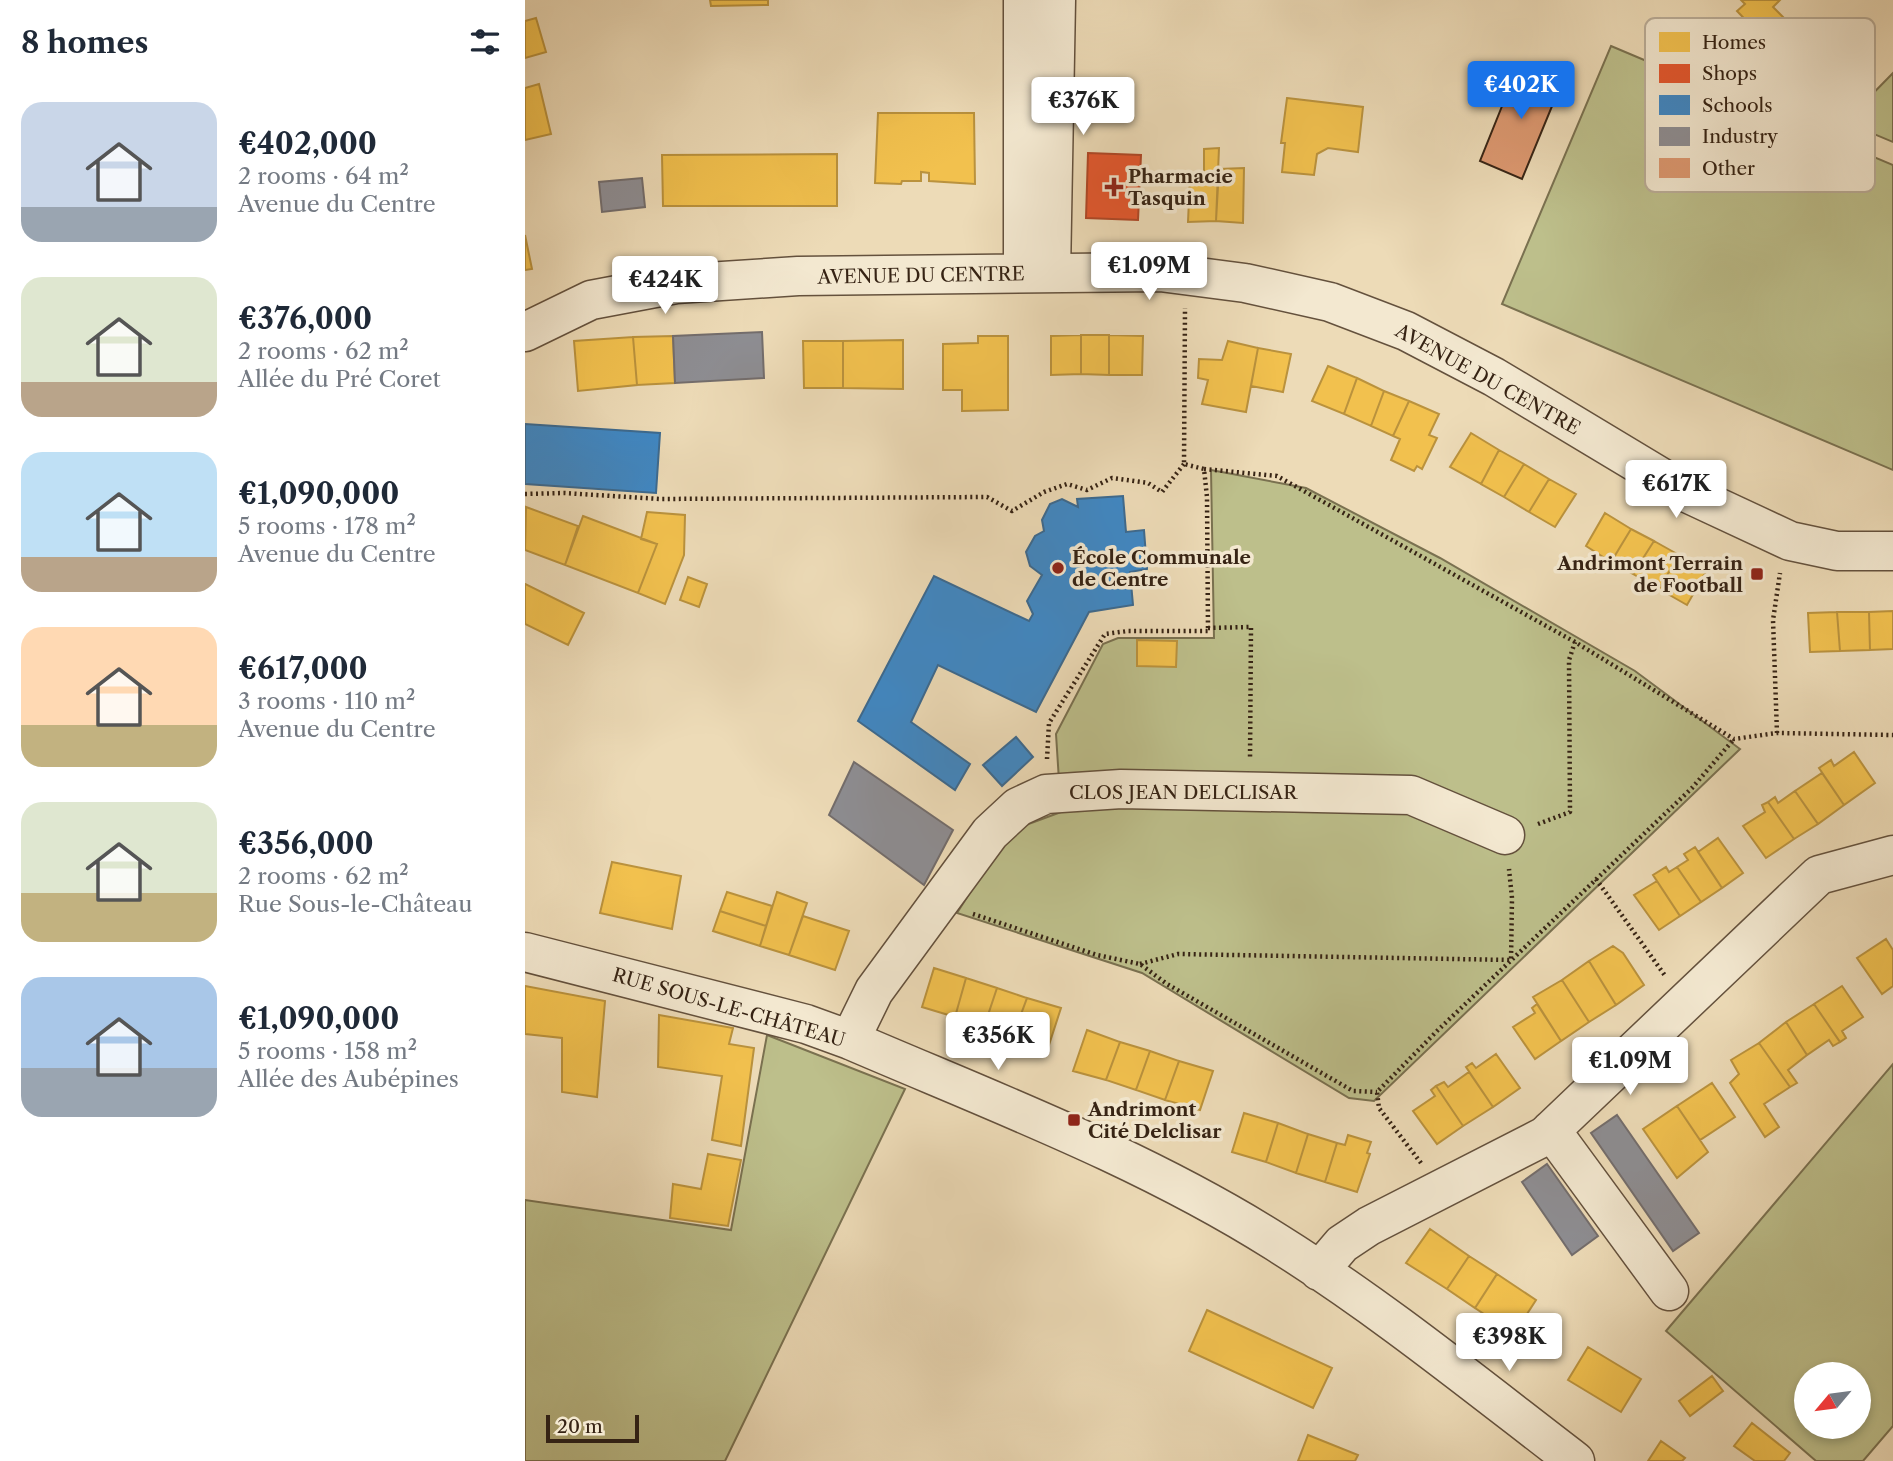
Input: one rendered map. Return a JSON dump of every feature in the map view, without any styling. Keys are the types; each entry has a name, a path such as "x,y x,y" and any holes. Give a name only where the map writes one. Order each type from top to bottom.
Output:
{"street":[{"path":"1023,0 1037,273"},
{"path":"1037,273 1056,0"},
{"name":"AVENUE DU CENTRE","path":"525,332 591,300 676,284 798,276 1160,272 1245,283 1330,302 1406,331 1493,377 1687,493 1790,541 1837,551 1893,551"},
{"name":"CLOS JEAN DELCLISAR","path":"850,1040 874,991 990,833 1018,807 1046,794 1121,789 1411,795 1505,835"},
{"path":"1319,1271 1342,1244 1369,1226 1545,1136 1819,875 1893,855"},
{"name":"RUE SOUS-LE-CHÂTEAU","path":"525,952 806,1024 850,1040 1162,1178 1275,1241 1319,1271 1408,1334 1575,1461"},
{"path":"1551,1130 1669,1292"}],"path":[{"path":"525,494 564,493 660,499 987,498 1012,511 1044,492 1067,484 1087,490 1112,478 1148,483 1162,492 1184,464 1186,275"},
{"path":"1184,464 1204,469 1277,476 1575,642 1734,739 1777,733 1893,735"},
{"path":"1204,469 1207,497 1208,628"},
{"path":"1777,733 1773,620 1776,588 1790,541"},
{"path":"1046,794 1049,723 1105,634 1251,627 1249,791"},
{"path":"1511,960 1512,898 1505,835 1570,812 1569,660 1575,642"},
{"path":"940,903 1097,955 1140,964 1167,984 1353,1091 1377,1092 1692,788 1734,739"},
{"path":"1596,878 1686,1002"},
{"path":"1140,964 1178,954 1511,960"},
{"path":"1377,1092 1379,1108 1442,1189"}],"green space":[{"path":"1611,46 1645,60 1645,192 1875,192 1875,157 1893,165 1893,470 1502,304"},
{"path":"1893,73 1893,142 1875,134 1875,91"},
{"path":"1211,470 1306,488 1440,558 1635,671 1740,749 1374,1101 1349,1098 1142,973 957,913 1015,829 1061,812 1056,734 1103,644 1118,638 1214,638"},
{"path":"767,1035 905,1089 725,1461 525,1461 525,1200 731,1230"},
{"path":"1893,1064 1893,1426 1863,1461 1816,1461 1666,1331"}],"building: Homes":[{"path":"710,0 768,0 768,5 711,6"},
{"path":"1741,0 1780,0 1773,7 1783,17 1744,18 1737,11 1745,4"},
{"path":"536,18 546,52 525,58 525,21"},
{"path":"539,84 551,134 525,140 525,88"},
{"path":"1287,98 1363,107 1358,152 1328,148 1317,154 1314,175 1282,172 1285,143 1281,143"},
{"path":"878,113 974,113 975,184 929,181 929,173 921,172 921,181 902,181 901,184 875,183"},
{"path":"1219,148 1216,221 1188,222 1190,177 1204,178 1204,149"},
{"path":"837,154 837,206 663,206 662,155"},
{"path":"1244,168 1243,223 1216,221 1219,169"},
{"path":"525,235 532,269 525,270"},
{"path":"1081,335 1081,374 1051,375 1051,336"},
{"path":"1081,335 1109,335 1109,375 1081,374"},
{"path":"1109,335 1143,336 1142,375 1109,375"},
{"path":"673,336 675,383 637,385 633,337"},
{"path":"978,336 1008,336 1008,410 962,411 962,390 943,390 943,344 978,343"},
{"path":"633,337 637,385 578,391 574,341"},
{"path":"903,340 903,389 843,388 843,341"},
{"path":"803,341 843,341 843,388 804,388"},
{"path":"1228,341 1258,348 1246,412 1202,404 1208,380 1198,378 1199,359 1222,360"},
{"path":"1258,348 1291,354 1283,392 1251,386"},
{"path":"1328,366 1357,378 1344,414 1312,401"},
{"path":"1357,378 1384,391 1371,426 1344,414"},
{"path":"1384,391 1409,401 1393,436 1371,426"},
{"path":"1409,401 1439,414 1429,435 1437,438 1422,469 1417,466 1414,471 1391,460 1400,439 1393,436"},
{"path":"1471,433 1499,450 1481,484 1450,467"},
{"path":"1499,450 1524,464 1504,497 1481,484"},
{"path":"1524,464 1549,479 1529,512 1504,497"},
{"path":"1549,479 1576,494 1555,527 1529,512"},
{"path":"526,507 578,526 565,565 525,550"},
{"path":"647,512 685,515 684,555 665,604 638,593 657,544 641,539"},
{"path":"1605,513 1631,529 1611,562 1586,546"},
{"path":"583,516 657,544 638,593 565,565"},
{"path":"1631,529 1654,541 1633,574 1611,562"},
{"path":"1654,541 1679,555 1659,589 1633,574"},
{"path":"1679,555 1707,570 1687,605 1659,589"},
{"path":"688,577 707,584 699,607 680,600"},
{"path":"525,584 584,613 568,645 525,624"},
{"path":"1893,611 1893,649 1870,650 1869,612"},
{"path":"1837,612 1869,612 1870,650 1840,651"},
{"path":"1837,612 1840,651 1810,652 1808,613"},
{"path":"1137,640 1177,641 1176,667 1137,666"},
{"path":"1854,752 1875,783 1844,805 1819,768 1831,760 1834,766"},
{"path":"1822,773 1844,805 1818,824 1795,791"},
{"path":"1795,791 1818,824 1794,839 1768,802 1775,797 1778,803"},
{"path":"1768,802 1794,839 1766,858 1743,826 1765,812 1762,805"},
{"path":"1718,838 1743,873 1722,888 1698,852"},
{"path":"1695,847 1722,888 1701,902 1677,867 1688,860 1684,854"},
{"path":"612,862 681,876 672,929 600,913"},
{"path":"1666,867 1669,872 1677,867 1701,902 1680,916 1653,875"},
{"path":"1657,881 1680,916 1659,930 1634,895"},
{"path":"727,892 772,906 766,926 720,911"},
{"path":"777,892 807,903 789,955 760,946"},
{"path":"720,911 766,926 760,946 713,931"},
{"path":"803,916 849,931 835,970 789,955"},
{"path":"1886,939 1893,950 1893,986 1882,994 1857,958"},
{"path":"1613,946 1623,953 1644,985 1616,1005 1589,961"},
{"path":"1589,961 1616,1005 1589,1022 1562,980"},
{"path":"934,968 966,978 955,1017 922,1007"},
{"path":"966,978 997,988 984,1027 955,1017"},
{"path":"1562,980 1589,1022 1561,1041 1533,997"},
{"path":"525,986 605,1001 597,1097 562,1092 562,1038 525,1034"},
{"path":"1842,986 1863,1017 1842,1031 1846,1038 1840,1042 1814,1004"},
{"path":"997,988 1027,998 1013,1036 984,1027"},
{"path":"1027,998 1061,1008 1048,1048 1013,1036"},
{"path":"1537,1004 1561,1041 1535,1059 1513,1027 1535,1013 1532,1008"},
{"path":"1814,1004 1840,1042 1833,1046 1829,1040 1807,1055 1786,1022"},
{"path":"659,1015 733,1028 729,1044 754,1048 741,1146 712,1140 722,1076 658,1067"},
{"path":"1786,1022 1807,1055 1788,1070 1797,1083 1790,1087 1759,1043"},
{"path":"1087,1030 1120,1042 1106,1080 1073,1071"},
{"path":"1120,1042 1150,1051 1136,1090 1106,1080"},
{"path":"1759,1043 1790,1087 1764,1104 1779,1127 1765,1137 1730,1083 1739,1074 1731,1060"},
{"path":"1150,1051 1179,1061 1165,1100 1136,1090"},
{"path":"1496,1054 1520,1088 1493,1107 1466,1067 1472,1063 1476,1068"},
{"path":"1179,1061 1213,1071 1200,1110 1165,1100"},
{"path":"1469,1072 1493,1107 1463,1126 1436,1086 1444,1082 1448,1087"},
{"path":"1712,1083 1735,1117 1700,1140 1677,1106"},
{"path":"1436,1086 1463,1126 1437,1144 1413,1111 1435,1096 1431,1090"},
{"path":"1677,1106 1708,1152 1677,1178 1643,1129"},
{"path":"1244,1113 1278,1123 1266,1162 1232,1152"},
{"path":"1278,1123 1308,1134 1296,1173 1266,1162"},
{"path":"1308,1134 1337,1143 1325,1182 1296,1173"},
{"path":"1348,1135 1371,1142 1367,1153 1370,1154 1357,1192 1325,1182 1337,1143 1345,1145"},
{"path":"708,1154 741,1160 728,1226 670,1218 673,1184 701,1189"},
{"path":"1430,1229 1469,1256 1447,1289 1406,1263"},
{"path":"1469,1256 1497,1274 1475,1308 1447,1289"},
{"path":"1497,1274 1536,1300 1514,1334 1475,1308"},
{"path":"1207,1310 1332,1368 1313,1408 1189,1351"},
{"path":"1588,1347 1641,1379 1621,1412 1568,1380"},
{"path":"1712,1376 1723,1391 1690,1416 1679,1401"},
{"path":"1752,1423 1790,1453 1784,1461 1755,1461 1734,1446"},
{"path":"1308,1435 1358,1455 1355,1461 1298,1461"},
{"path":"1661,1441 1685,1458 1682,1461 1648,1461"}],"building: Shops":[{"name":"Pharmacie Tasquin","path":"1088,153 1141,155 1138,220 1086,218"}],"building: Schools":[{"path":"525,424 660,433 656,493 525,484"},
{"path":"1123,496 1126,532 1144,530 1147,569 1130,572 1133,605 1089,612 1036,712 938,665 911,722 970,764 955,790 858,721 934,576 1029,621 1033,614 1027,601 1042,575 1030,566 1026,552 1035,536 1044,531 1042,520 1050,504 1062,499 1078,507 1077,499"},
{"path":"1016,737 1033,757 1002,786 983,765"}],"building: Industry":[{"path":"642,178 645,207 602,212 599,182"},
{"path":"762,332 764,378 675,383 673,336"},
{"path":"854,762 953,830 924,885 829,815"},
{"path":"1617,1115 1699,1233 1673,1251 1591,1133"},
{"path":"1547,1164 1598,1236 1572,1255 1522,1182"}],"building: Other":[{"path":"1519,64 1562,82 1522,179 1480,161"}],"place":[{"name":"Pharmacie Tasquin","path":"1114,187"},
{"name":"École Communale de Centre","path":"1058,568"},
{"name":"Andrimont Terrain de Football","path":"1757,574"},
{"name":"Andrimont Cité Delclisar","path":"1074,1120"}]}
